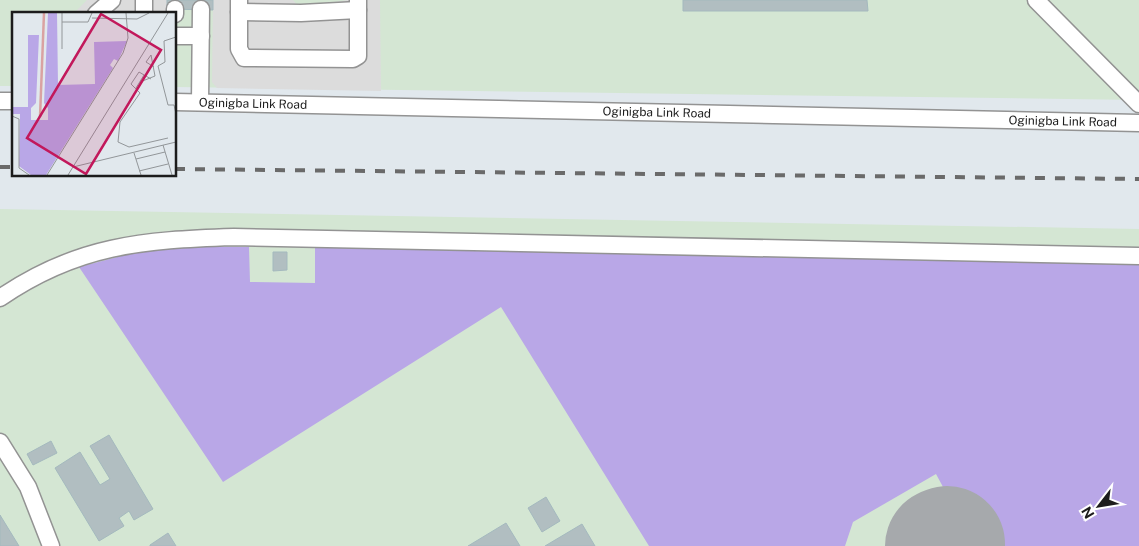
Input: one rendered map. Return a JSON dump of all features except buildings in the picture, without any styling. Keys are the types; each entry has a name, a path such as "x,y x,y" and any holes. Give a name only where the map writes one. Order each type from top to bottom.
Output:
{"street":[{"path":"98,12 112,0"},
{"path":"289,0 301,13"},
{"path":"1036,0 1139,104"},
{"path":"358,5 358,56 353,59 244,58 239,49 239,6 301,13 358,5"},
{"path":"200,102 202,9"},
{"path":"176,36 201,36"},
{"name":"Oginigba Link Road","path":"176,102 1139,122"},
{"path":"0,298 53,267 84,255 113,247 177,239 234,237 1139,256"},
{"path":"0,442 28,487 52,546"}],"shaded area":[{"path":"0,0 1139,0 1139,100 176,87 176,12 12,12 12,86 0,86"},
{"path":"87,0 167,0 167,12 75,12"},
{"path":"213,0 293,0 300,8 347,0 380,0 381,91 217,88 212,82"},
{"path":"0,209 1139,229 1139,546 0,546"},
{"path":"182,246 249,247 250,282 315,283 315,247 1139,262 1139,546 975,546 936,474 853,522 845,546 649,546 501,307 223,482 79,267 129,254"}],"runway":[{"path":"943,546 947,544"}],"railway":[{"path":"0,167 12,167"},
{"path":"176,169 1139,179"}]}
